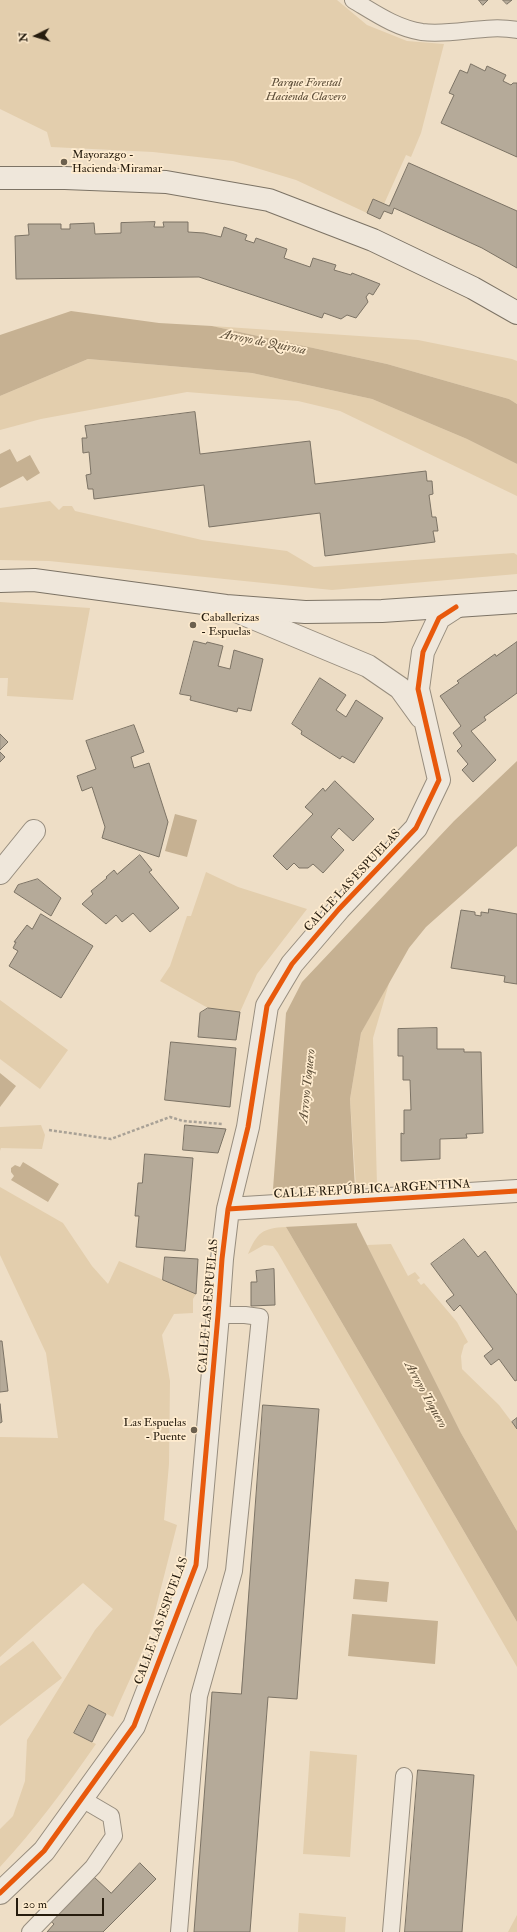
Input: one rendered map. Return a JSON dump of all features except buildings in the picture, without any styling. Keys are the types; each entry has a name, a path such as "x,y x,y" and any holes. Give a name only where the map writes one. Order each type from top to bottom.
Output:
{"street":[{"path":"0,178 65,178 166,182 269,200 373,240 473,288 517,313"},
{"path":"0,581 34,580 226,606 305,612 456,607 517,602"},
{"path":"226,606 368,666 400,688 427,726"},
{"name":"CALLE LAS ESPUELAS","path":"0,1893 44,1851 134,1726 196,1565 222,1259 228,1209 248,1127 267,1006 292,964 340,909 416,828 439,780 418,689 423,652 439,618 456,607"},
{"path":"0,873 34,831"},
{"name":"CALLE REPÚBLICA ARGENTINA","path":"228,1209 517,1191"}],"lane":[{"path":"353,0 395,25 423,32 454,32 503,27 517,30"},
{"path":"178,1932 198,1696 234,1571 260,1317 245,1315 218,1315"},
{"path":"391,1932 404,1776"},
{"path":"30,1932 93,1867 114,1836 111,1816 82,1799"}],"path":[{"path":"49,1130 111,1139 170,1117 183,1121 227,1125"}],"green space":[{"name":"Parque Forestal Hacienda Clavero","path":"0,0 337,0 367,25 407,41 444,44 421,133 411,157 406,155 384,204 373,199 367,213 296,180 233,161 153,152 51,147 47,132 0,109"},
{"path":"212,326 418,340 512,359 517,361 517,404 509,399 387,364"},
{"path":"88,359 252,373 372,399 467,439 517,464 517,496 340,411 298,401 187,392 41,419 0,430 0,396"},
{"path":"50,501 59,510 63,506 72,506 75,511 202,540 287,551 314,567 514,553 517,555 517,574 332,590 49,561 0,560 0,508"},
{"path":"0,602 90,608 73,700 7,696 8,678 0,678"},
{"path":"206,872 238,887 307,909 257,974 240,1012 208,1008 160,981 170,966 187,916 191,916"},
{"path":"390,980 373,1038 377,1185 356,1186 350,1099 361,1033"},
{"path":"0,1000 68,1050 40,1089 0,1059"},
{"path":"41,1125 45,1135 42,1149 1,1148 0,1151 0,1127"},
{"path":"0,1187 63,1223 92,1266 108,1284 119,1261 196,1294 193,1299 193,1313 174,1314 162,1335 170,1381 169,1464 164,1520 177,1525 148,1639 113,1717 89,1705 74,1733 96,1744 50,1807 0,1867 0,1829 13,1816 25,1781 27,1740 95,1630 113,1609 83,1583 0,1657 0,1437 58,1438 46,1353 0,1255"},
{"path":"286,1227 517,1622 517,1667 278,1253 273,1246 264,1245 248,1254 254,1241 261,1233 266,1230"},
{"path":"391,1244 408,1276 415,1272 420,1278 417,1280 421,1285 424,1283 457,1322 468,1342 464,1345 461,1356 462,1369 499,1405 517,1429 517,1531 461,1433 367,1245"},
{"path":"33,1641 62,1678 0,1726 0,1666"},
{"path":"310,1751 357,1755 350,1857 303,1854"},
{"path":"299,1913 346,1917 345,1932 298,1932"},
{"path":"517,1915 517,1932 508,1932"}],"water":[{"name":"Arroyo de Quirosa","path":"71,311 159,323 212,326 387,364 509,399 517,404 517,464 467,439 372,399 252,373 88,359 0,396 0,335"},
{"path":"10,449 17,462 30,455 40,473 27,481 23,476 0,488 0,454"},
{"name":"Arroyo Toquero","path":"517,761 517,846 426,927 409,948 361,1033 350,1099 357,1225 461,1433 517,1531 517,1622 286,1227 273,1189 286,1013 302,982 454,821"},
{"path":"175,814 197,820 187,857 165,851"},
{"path":"0,1073 16,1086 0,1107"},
{"path":"23,1162 59,1184 48,1202 11,1180 14,1176 11,1172 11,1168 15,1165 20,1167"},
{"path":"355,1579 389,1582 387,1602 353,1599"},
{"path":"352,1614 438,1621 435,1664 348,1656"}],"pier":[{"path":"358,1185 359,1223 284,1227 271,1189"}],"cycle path":[{"path":"0,1893 44,1851 134,1726 196,1565 222,1259 228,1209 248,1127 267,1006 292,964 339,909 416,828 439,780 418,689 423,652 439,618 456,607"},
{"path":"228,1209 517,1191"}],"place":[{"name":"Mayorazgo - Hacienda Miramar","path":"64,162"},
{"name":"Caballerizas - Espuelas","path":"193,625"},
{"name":"Las Espuelas - Puente","path":"194,1430"}]}
